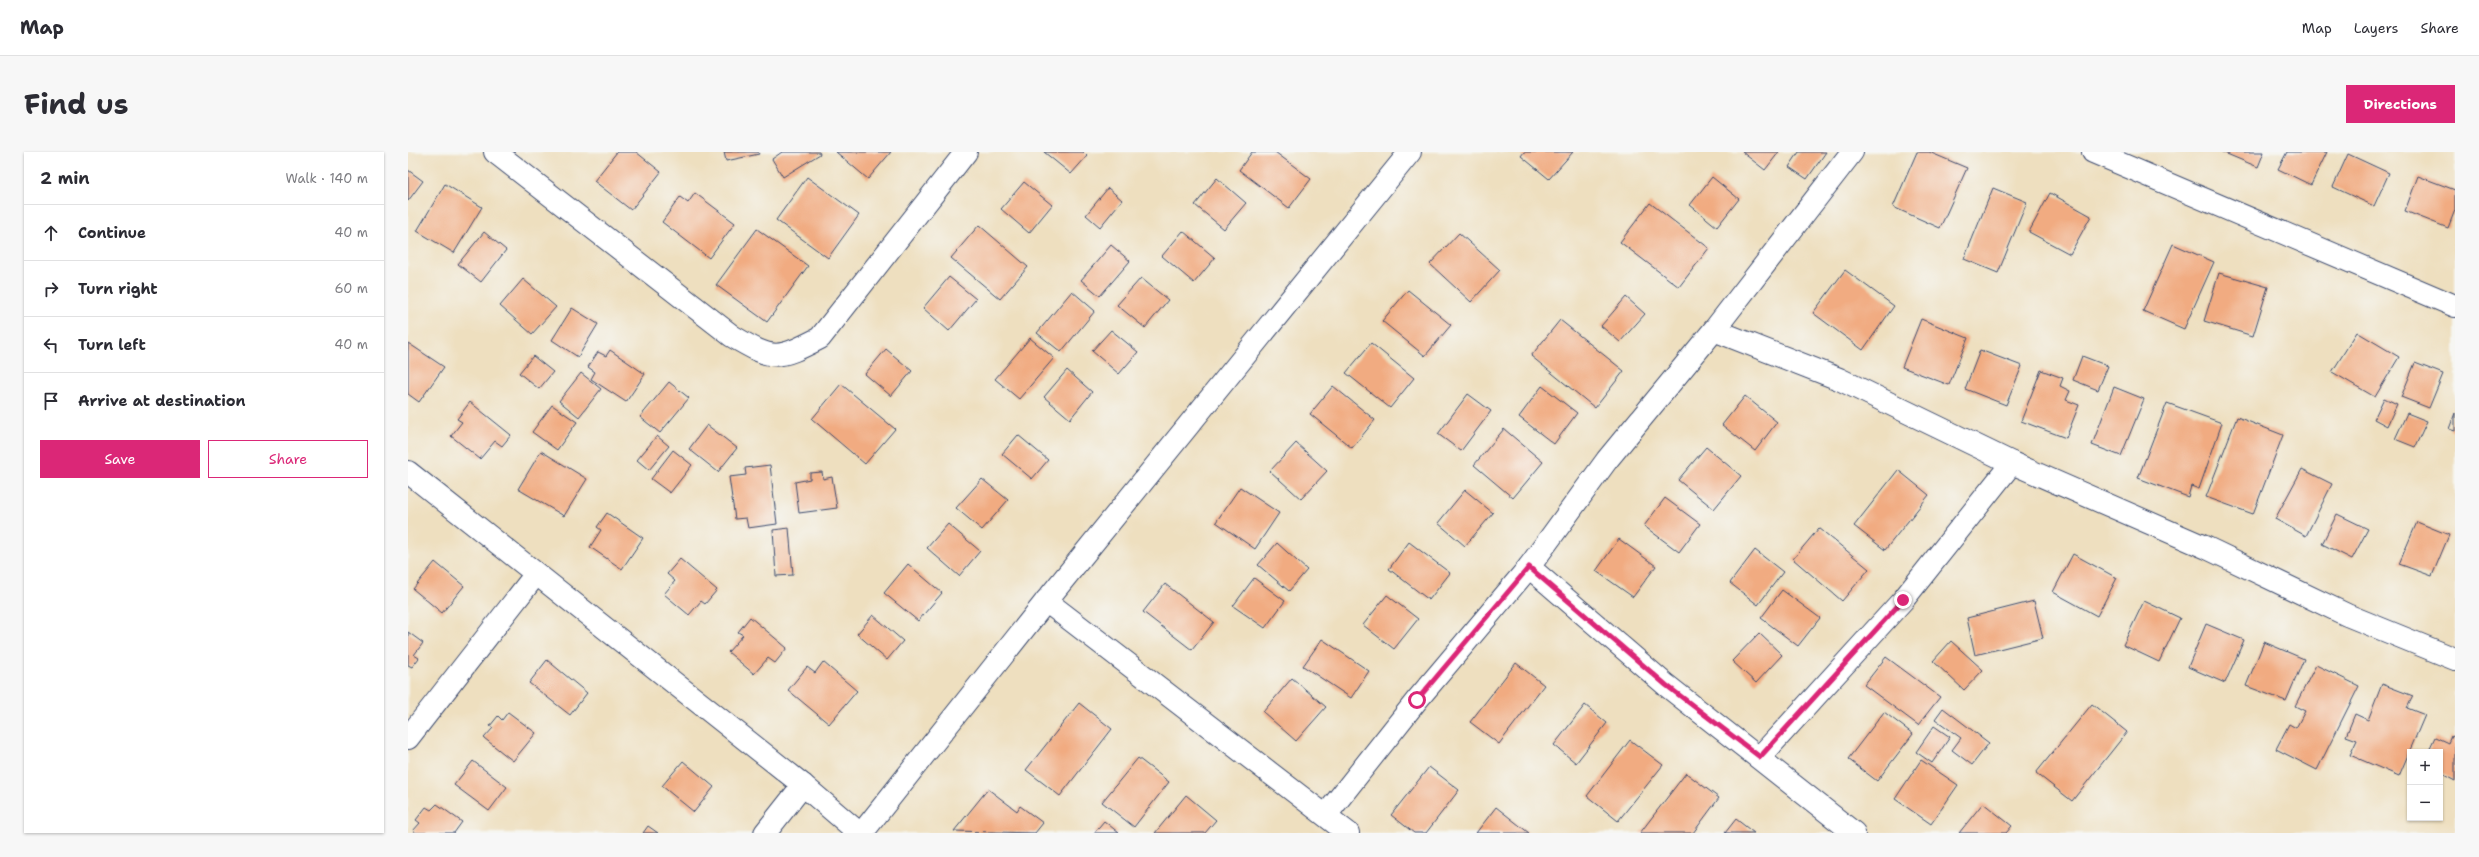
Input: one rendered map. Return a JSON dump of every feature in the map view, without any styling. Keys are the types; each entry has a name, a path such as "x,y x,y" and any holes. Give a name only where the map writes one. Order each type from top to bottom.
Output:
{"street":[{"path":"495,152 732,336 764,354 789,354 820,338 966,152"},
{"path":"862,833 1046,601 1410,152"},
{"path":"1326,815 1417,700 1529,567 1607,460 1714,330 1852,152"},
{"path":"2093,152 2455,306"},
{"path":"1714,330 1839,379 2012,464 2207,548 2347,615 2455,659"},
{"path":"1760,757 1903,600 2012,464"},
{"path":"408,472 803,785 859,833"},
{"path":"1529,567 1666,685 1760,757 1854,833"},
{"path":"408,738 536,574"},
{"path":"1046,601 1348,833"},
{"path":"765,833 803,785"}],"building":[{"path":"617,152 636,152 661,172 631,210 594,181"},
{"path":"724,152 758,152 759,154 726,161"},
{"path":"782,152 819,152 820,154 783,177 772,159"},
{"path":"836,152 891,152 868,179"},
{"path":"1044,152 1083,152 1087,156 1071,174"},
{"path":"1252,152 1275,152 1311,179 1289,208 1239,170"},
{"path":"1524,152 1573,152 1549,179 1521,156"},
{"path":"1742,152 1779,152 1765,170"},
{"path":"1799,152 1826,152 1807,179 1789,167"},
{"path":"1917,152 1929,152 1967,168 1940,228 1893,207"},
{"path":"2222,152 2264,152 2258,167"},
{"path":"2287,152 2327,152 2311,185 2278,169"},
{"path":"2348,154 2389,173 2374,206 2333,187"},
{"path":"408,170 423,181 408,201"},
{"path":"2418,176 2455,190 2455,210 2448,228 2405,211"},
{"path":"807,177 859,215 828,258 776,220"},
{"path":"1712,177 1739,199 1717,227 1690,205"},
{"path":"1217,178 1246,203 1224,229 1195,205"},
{"path":"1024,182 1052,205 1029,233 1001,209"},
{"path":"445,184 482,207 454,253 417,231"},
{"path":"1108,188 1122,200 1100,227 1086,215"},
{"path":"1993,188 2027,202 1998,273 1964,259"},
{"path":"695,193 735,223 709,258 662,222 680,197 688,203"},
{"path":"2050,193 2091,216 2070,254 2029,232"},
{"path":"1650,203 1709,248 1679,287 1620,242"},
{"path":"979,225 1028,267 1000,299 951,258"},
{"path":"757,229 808,266 767,322 716,285"},
{"path":"1183,231 1215,258 1194,283 1162,256"},
{"path":"484,232 506,250 481,282 458,264"},
{"path":"1459,233 1500,270 1471,302 1430,264"},
{"path":"2173,244 2214,262 2184,329 2143,311"},
{"path":"1111,245 1130,261 1100,296 1081,280"},
{"path":"1845,270 1894,306 1863,350 1813,313"},
{"path":"2219,273 2268,287 2253,336 2204,321"},
{"path":"949,277 976,299 949,331 923,308"},
{"path":"1141,278 1168,300 1145,328 1117,305"},
{"path":"523,279 556,307 532,334 500,306"},
{"path":"1408,290 1451,325 1425,356 1382,321"},
{"path":"1072,291 1095,311 1061,352 1037,333"},
{"path":"1626,297 1645,314 1620,342 1601,326"},
{"path":"572,308 598,324 578,357 552,340"},
{"path":"1921,319 1968,338 1949,385 1902,367"},
{"path":"1560,320 1624,371 1595,408 1531,356"},
{"path":"1111,330 1138,352 1119,374 1092,351"},
{"path":"2357,332 2399,357 2375,397 2332,372"},
{"path":"1030,338 1054,358 1019,399 995,379"},
{"path":"408,343 444,367 419,402 408,394"},
{"path":"1371,343 1414,378 1390,408 1346,373"},
{"path":"886,349 912,371 891,396 865,374"},
{"path":"610,350 645,374 626,402 591,379 595,372 588,367 598,352 606,356"},
{"path":"1980,350 2022,366 2006,405 1965,389"},
{"path":"533,356 553,372 539,389 519,373"},
{"path":"2082,356 2108,366 2098,390 2073,380"},
{"path":"2415,363 2443,374 2429,408 2401,397"},
{"path":"1067,370 1092,392 1070,419 1044,397"},
{"path":"2041,370 2063,378 2060,386 2070,391 2066,400 2079,405 2066,438 2021,421"},
{"path":"581,373 601,389 579,417 559,401"},
{"path":"669,382 689,398 660,433 640,417"},
{"path":"841,384 895,429 865,464 812,419"},
{"path":"1333,386 1375,420 1352,448 1310,414"},
{"path":"1542,386 1577,413 1554,444 1519,417"},
{"path":"2114,387 2144,399 2121,456 2092,445"},
{"path":"1468,394 1491,411 1461,451 1438,434"},
{"path":"1745,396 1777,422 1755,451 1722,425"},
{"path":"2384,398 2397,404 2387,426 2374,419"},
{"path":"470,402 511,435 502,446 495,441 480,459 451,436 462,422 457,419"},
{"path":"2167,403 2222,423 2199,489 2191,486 2188,497 2138,478"},
{"path":"552,405 577,422 557,450 532,432"},
{"path":"2407,413 2427,421 2415,447 2395,439"},
{"path":"2455,413 2455,431 2449,429"},
{"path":"2237,417 2283,435 2253,514 2206,497"},
{"path":"707,425 737,448 718,472 689,449"},
{"path":"1504,429 1543,462 1513,498 1474,465"},
{"path":"1018,435 1048,460 1032,479 1002,454"},
{"path":"657,436 669,446 649,470 637,460"},
{"path":"1296,443 1327,471 1301,499 1270,471"},
{"path":"1706,447 1741,476 1714,509 1678,480"},
{"path":"673,450 692,465 670,493 651,479"},
{"path":"541,451 587,479 564,516 518,489"},
{"path":"770,465 777,524 748,528 746,518 735,519 729,477 746,475 745,468"},
{"path":"2302,469 2332,484 2306,536 2275,519"},
{"path":"1898,470 1929,495 1885,550 1854,526"},
{"path":"822,472 823,479 832,477 837,508 799,513 795,482 810,479 810,473"},
{"path":"982,479 1008,500 982,530 956,508"},
{"path":"1240,487 1279,513 1255,549 1216,522"},
{"path":"1465,490 1493,513 1465,546 1438,523"},
{"path":"1665,498 1700,524 1679,552 1644,526"},
{"path":"607,513 643,538 622,569 590,547 601,530 597,527"},
{"path":"2337,514 2368,529 2352,559 2322,544"},
{"path":"2417,522 2449,535 2432,576 2399,564"},
{"path":"948,524 980,551 959,576 927,548"},
{"path":"789,528 793,575 776,576 773,530"},
{"path":"1819,528 1869,569 1842,601 1793,559"},
{"path":"1619,539 1656,566 1633,597 1596,571"},
{"path":"1409,542 1450,573 1429,600 1389,569"},
{"path":"1277,543 1307,570 1289,591 1258,565"},
{"path":"1755,550 1783,572 1758,605 1730,583"},
{"path":"2073,554 2117,578 2097,616 2053,592"},
{"path":"680,559 717,590 705,604 701,601 689,615 664,594 675,581 667,574"},
{"path":"435,562 464,586 442,613 413,589"},
{"path":"908,564 942,593 918,621 884,593"},
{"path":"1254,578 1285,601 1265,628 1233,606"},
{"path":"1165,584 1214,622 1192,650 1143,612"},
{"path":"1782,590 1820,618 1798,646 1761,618"},
{"path":"1387,595 1418,619 1394,649 1363,625"},
{"path":"2034,601 2043,638 1975,655 1967,618"},
{"path":"2144,601 2180,618 2159,662 2123,645"},
{"path":"873,615 903,641 887,660 857,634"},
{"path":"750,617 787,648 775,663 768,658 754,674 728,652 743,635 738,632"},
{"path":"2206,624 2244,640 2225,683 2188,667"},
{"path":"408,632 423,643 414,655 419,658 412,667 408,665"},
{"path":"1759,633 1782,655 1756,683 1732,661"},
{"path":"1322,639 1369,671 1351,698 1303,666"},
{"path":"1951,641 1983,670 1964,690 1933,661"},
{"path":"2264,642 2304,659 2286,701 2246,686"},
{"path":"1886,657 1940,697 1918,725 1864,685"},
{"path":"547,660 587,693 570,715 529,683"},
{"path":"823,662 857,691 829,724 788,690 807,667 815,673"},
{"path":"1516,663 1544,685 1499,744 1470,722"},
{"path":"2316,665 2359,686 2317,770 2276,749 2289,724 2296,728 2305,711 2295,706"},
{"path":"1292,678 1326,707 1296,741 1263,712"},
{"path":"2382,684 2413,696 2407,708 2425,715 2411,749 2407,749 2407,757 2399,776 2350,755 2357,740 2346,736 2355,714 2368,720"},
{"path":"1079,703 1112,729 1060,796 1026,770"},
{"path":"2092,704 2127,732 2072,801 2036,773"},
{"path":"1585,705 1607,723 1576,763 1554,745"},
{"path":"1943,708 1989,743 1972,765 1952,750 1961,738 1935,719"},
{"path":"508,712 536,733 513,761 484,738 493,728 490,726 498,716 502,720"},
{"path":"1884,712 1913,734 1877,781 1848,759"},
{"path":"1934,726 1950,737 1932,763 1916,752"},
{"path":"2451,736 2455,738 2455,781 2443,775 2443,749 2429,749 2435,737 2448,743"},
{"path":"1630,740 1663,765 1618,821 1587,796"},
{"path":"1138,758 1169,782 1134,827 1102,802"},
{"path":"1921,760 1958,785 1931,824 1895,799"},
{"path":"473,761 507,787 489,811 454,785"},
{"path":"683,761 714,787 694,812 662,786"},
{"path":"1429,767 1459,790 1426,833 1414,833 1391,815"},
{"path":"1686,773 1719,798 1693,833 1640,833"},
{"path":"988,789 1017,811 1020,806 1043,823 1035,833 954,831"},
{"path":"1186,795 1216,820 1205,833 1155,833"},
{"path":"1983,803 2012,826 2006,833 1959,833"},
{"path":"437,804 462,822 454,833 416,833 413,831 420,823 416,820 426,807 431,810"},
{"path":"1496,807 1529,833 1476,833"},
{"path":"1736,819 1754,833 1725,833"},
{"path":"1104,821 1119,833 1094,833"},
{"path":"648,826 658,833 643,833"}],"route":[{"path":"1417,700 1529,567 1666,685 1760,757 1903,600"}]}
